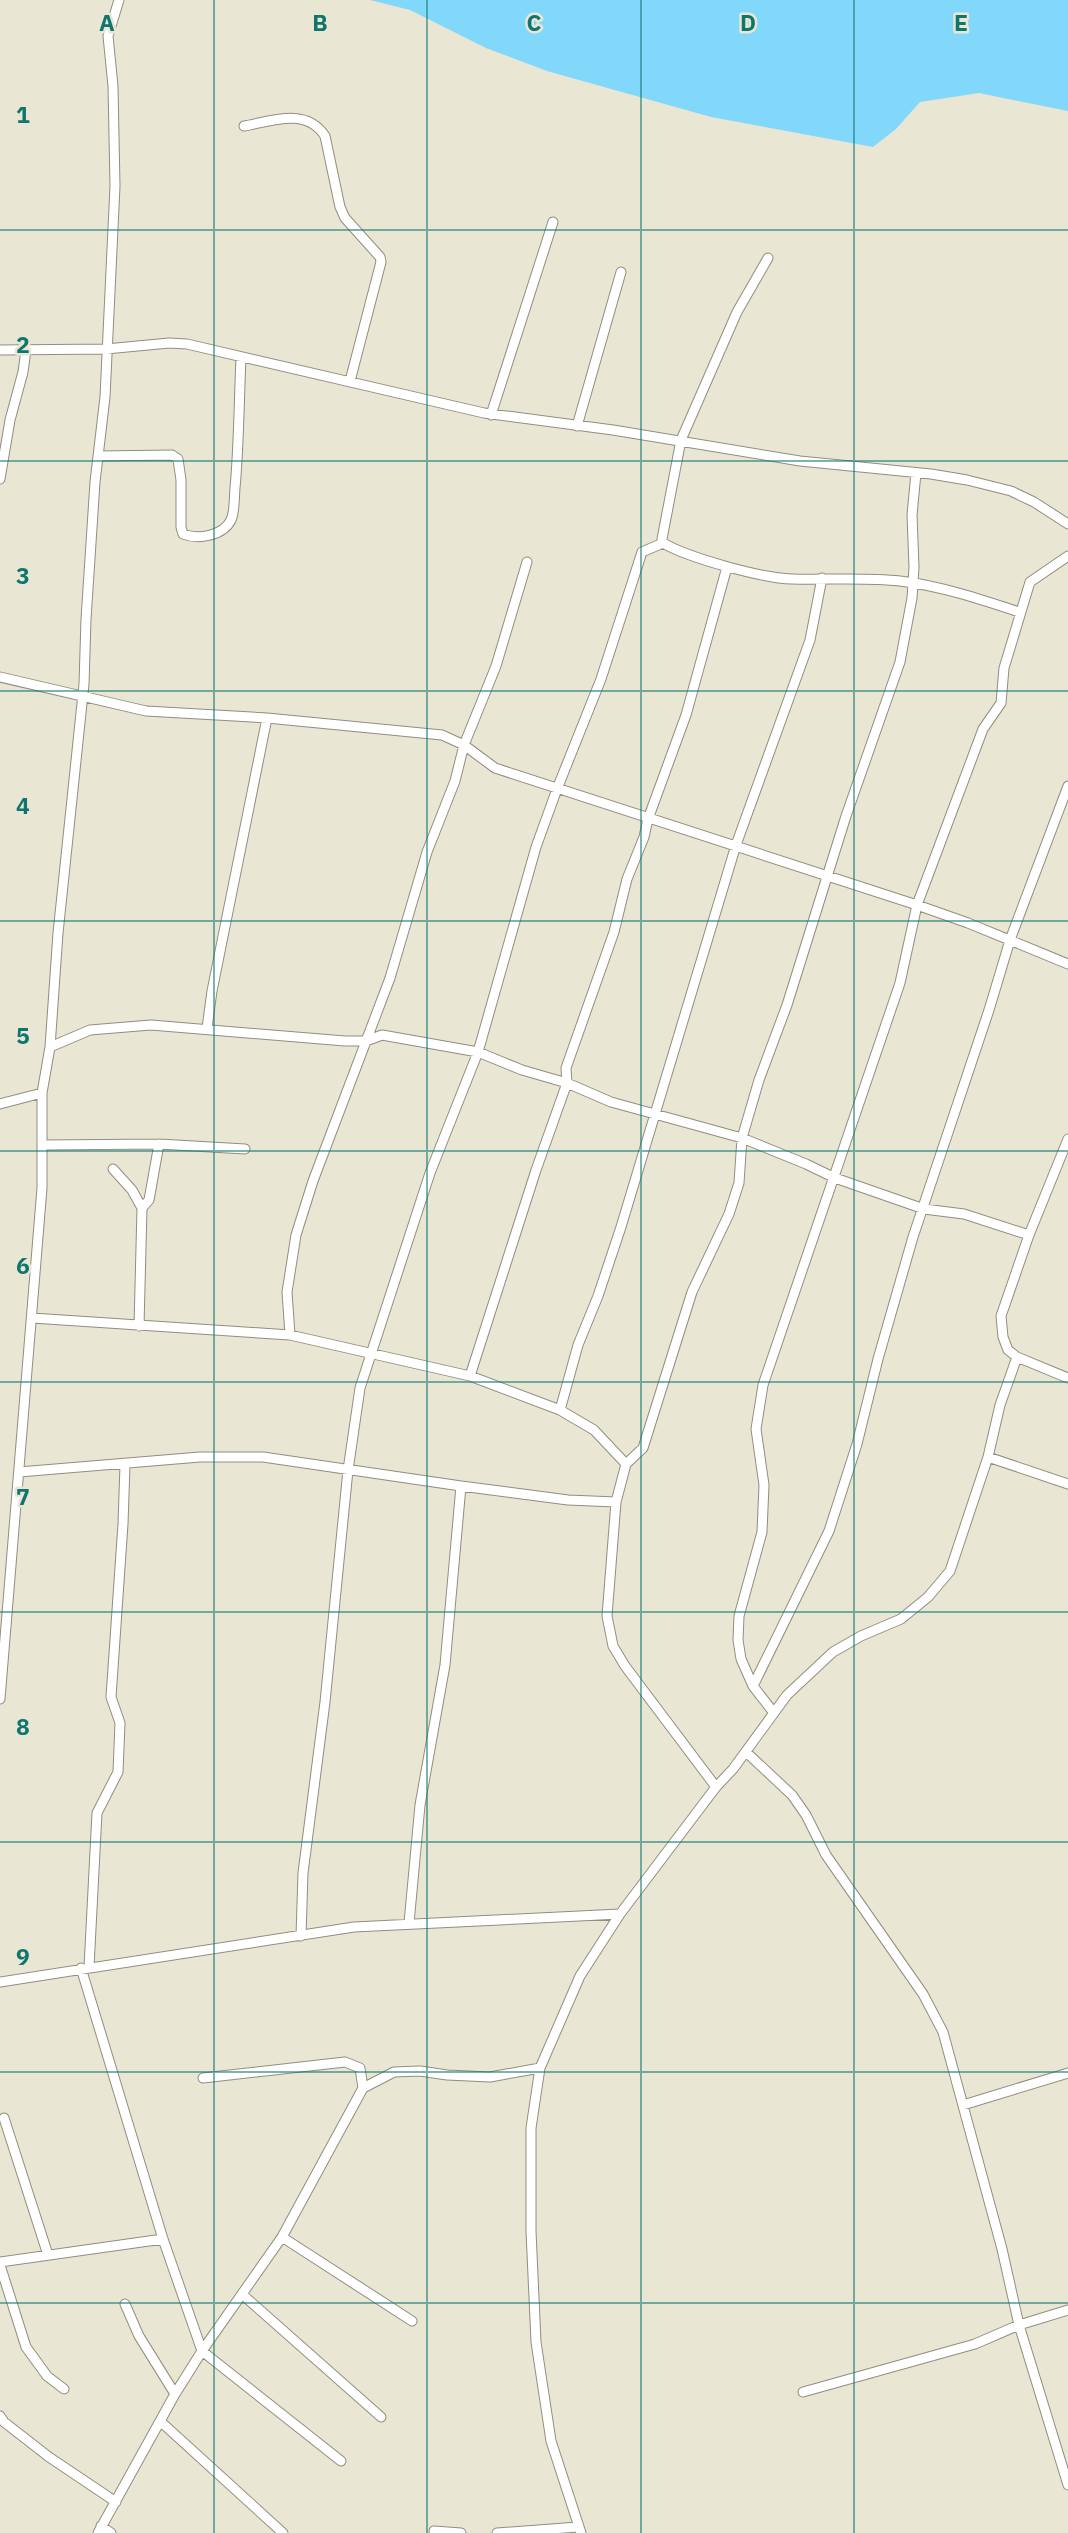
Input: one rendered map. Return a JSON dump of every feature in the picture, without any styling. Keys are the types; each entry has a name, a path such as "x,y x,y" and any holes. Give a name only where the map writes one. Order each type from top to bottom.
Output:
{"street":[{"path":"0,1699 3,1629 43,1188 43,1093 50,1047 58,933 83,695 98,456 106,397 115,186 113,86 108,36 119,0"},
{"path":"244,126 292,117 319,126 325,135 340,207 345,218 380,257 381,262 350,381"},
{"path":"491,415 553,222"},
{"path":"663,543 681,440 737,312 768,258"},
{"path":"577,426 621,272"},
{"path":"0,350 106,349 169,343 187,344 491,415 681,440 800,461 967,481 1011,491 1068,524"},
{"path":"0,479 26,350"},
{"path":"98,456 172,455 178,459 181,480 183,534 190,537 218,533 232,518 241,357"},
{"path":"716,1787 625,1666 613,1646 607,1616 615,1502 626,1464 643,1448 692,1292 730,1214 739,1183 742,1138 758,1080 787,1005 846,816 900,662 913,583 912,515 916,473"},
{"path":"301,1936 303,1873 325,1702 348,1470 360,1388 430,1174 478,1052 515,915 557,789 601,679 642,552 663,543 727,567 790,579 873,579 913,583 954,590 1019,612"},
{"path":"774,1713 753,1686 741,1659 738,1640 739,1616 762,1532 764,1485 756,1429 763,1385 900,982 917,905 983,729 1001,703 1004,668 1019,612 1032,578 1068,556"},
{"path":"290,1335 287,1292 296,1235 313,1181 390,978 413,896 455,781 464,745 496,666 527,562"},
{"path":"470,1376 567,1083 566,1068 614,932 627,879 645,837 648,819 685,715 727,567"},
{"path":"560,1410 578,1345 621,1227 736,845 810,640 822,578"},
{"path":"0,677 146,711 267,718 442,735 464,745 495,768 917,905 1068,964"},
{"path":"207,1028 212,991 267,718"},
{"path":"753,1686 829,1531 858,1444 895,1296 1010,940 1068,786"},
{"path":"50,1047 89,1030 151,1025 345,1041 366,1041 382,1034 478,1052 522,1070 567,1083 611,1102 742,1138 835,1178 924,1209 964,1214 1029,1235"},
{"path":"0,1104 43,1093"},
{"path":"1068,1139 1029,1235 1001,1316 1003,1337 1009,1350 1017,1357 1068,1378"},
{"path":"43,1145 159,1144 245,1149"},
{"path":"142,1209 149,1200 159,1144"},
{"path":"113,1169 132,1190 142,1209 139,1326"},
{"path":"32,1318 290,1335 470,1376 560,1410 594,1430 626,1464"},
{"path":"497,2533 580,2530 551,2441 536,2343 531,2231 531,2128 540,2068 580,1976 620,1914 787,1695 833,1652 901,1619 928,1597 939,1584 956,1559 988,1457 1000,1405 1017,1357"},
{"path":"19,1472 200,1457 263,1457 568,1500 615,1502"},
{"path":"988,1457 1068,1484"},
{"path":"125,1465 111,1697 120,1723 118,1772 97,1813 85,1967 163,2239 202,2351 341,2460"},
{"path":"409,1923 421,1805 445,1665 461,1486"},
{"path":"746,1752 792,1795 806,1815 826,1855 923,1994 943,2032 1002,2249 1019,2325 1068,2485"},
{"path":"0,1982 354,1927 620,1914"},
{"path":"203,2078 345,2062 360,2068 363,2088"},
{"path":"111,2533 100,2529 175,2394 282,2237 363,2088 394,2071 490,2077 540,2068"},
{"path":"963,2105 1068,2073"},
{"path":"4,2118 48,2255"},
{"path":"282,2237 412,2321"},
{"path":"64,2389 47,2376 26,2347 0,2264 163,2239"},
{"path":"243,2295 382,2417"},
{"path":"125,2304 139,2336 175,2394"},
{"path":"803,2392 975,2344 1019,2325 1068,2310"},
{"path":"0,2416 49,2457 116,2502"},
{"path":"160,2421 283,2533"},
{"path":"434,2531 461,2533"}],"water":[{"path":"370,0 1068,0 1068,111 979,93 920,102 896,129 873,147 711,117 547,71 486,48 410,10"}]}
